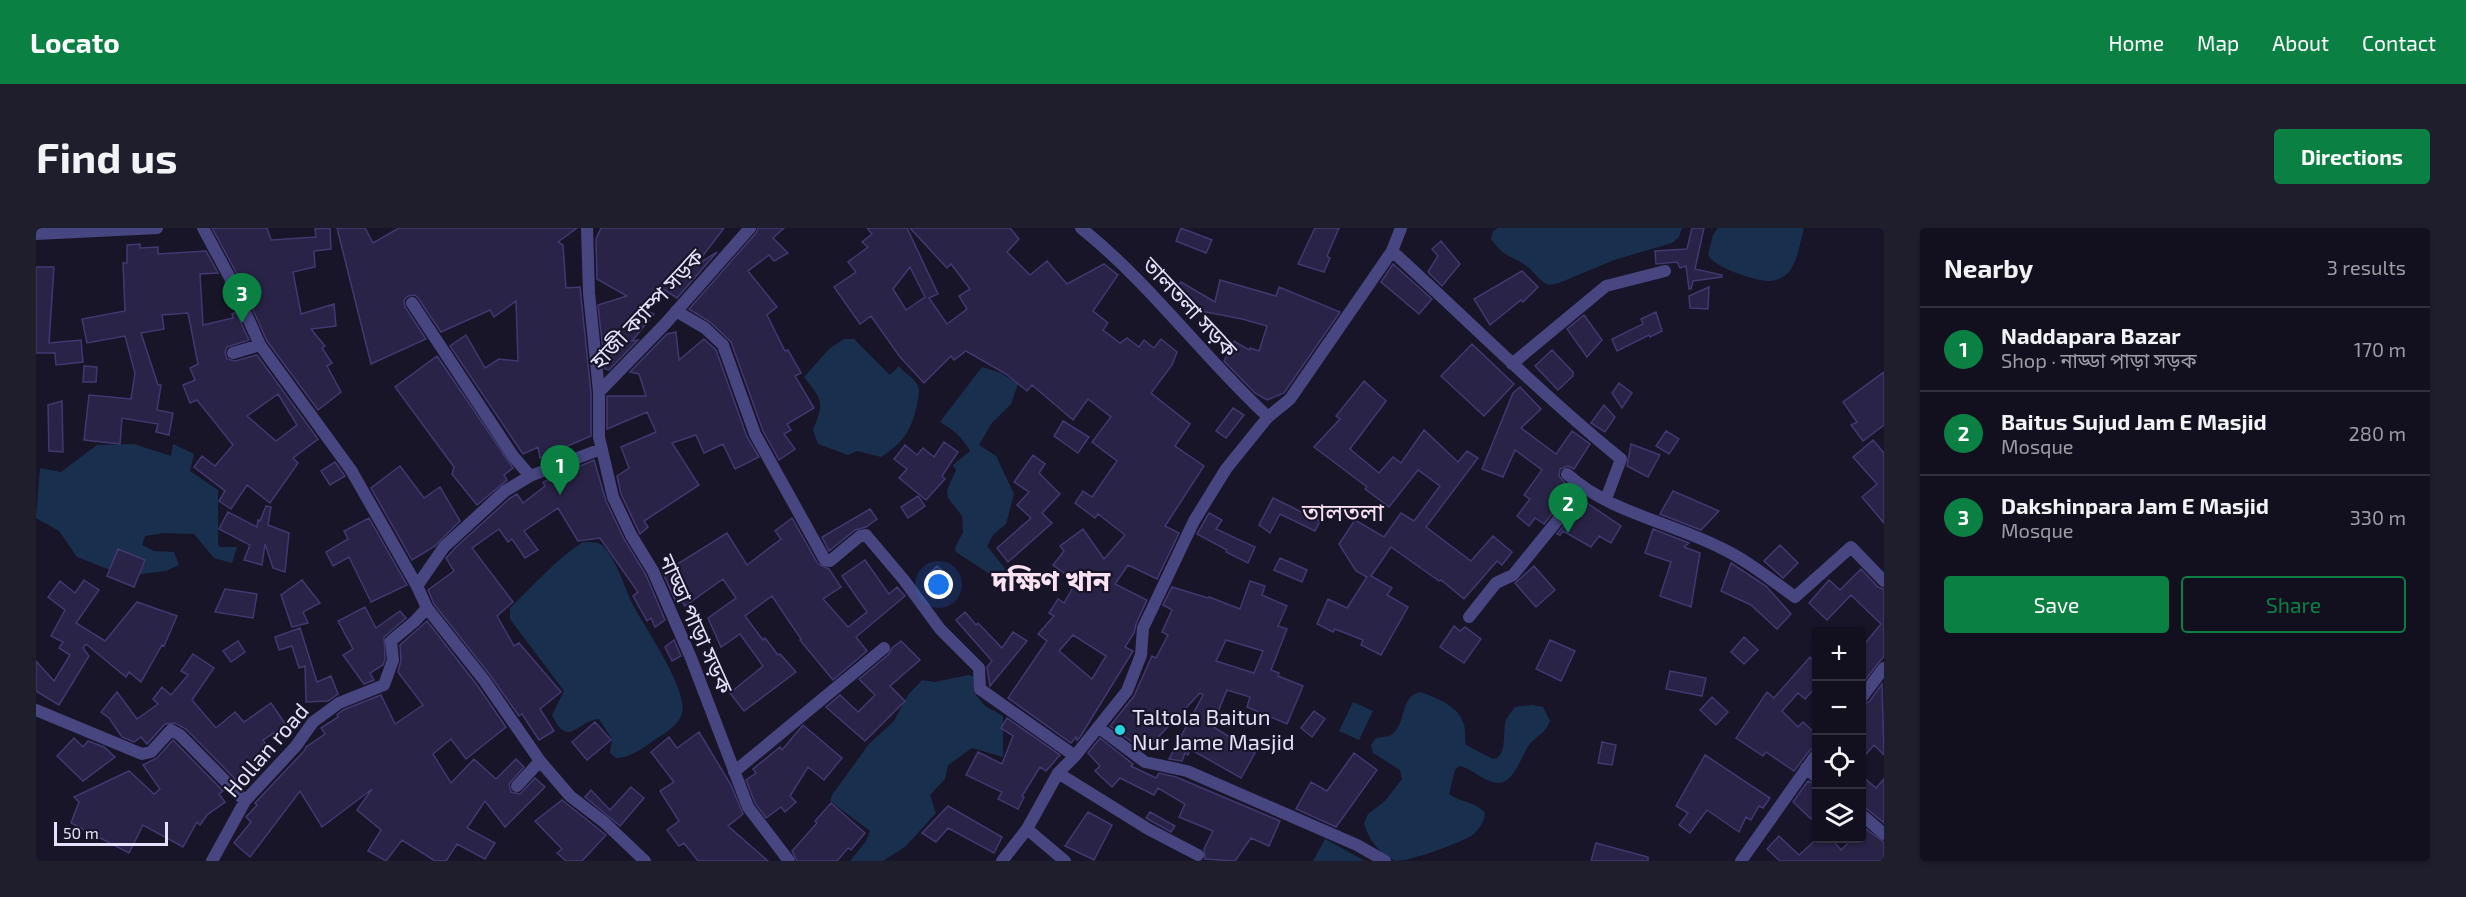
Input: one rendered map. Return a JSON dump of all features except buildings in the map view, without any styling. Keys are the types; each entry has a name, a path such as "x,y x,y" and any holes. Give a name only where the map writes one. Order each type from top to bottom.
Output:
{"street":[{"path":"36,234 157,228"},
{"path":"203,228 230,278 260,345 351,470 417,586 427,608 484,680 540,761 570,796 604,822 645,861"},
{"name":"নাড্ডা পাড়া সড়ক","path":"587,228 589,293 599,392 601,449 613,497 652,571 691,658 748,807 789,861"},
{"name":"হাজী ক্যাম্প সড়ক","path":"599,392 750,228"},
{"name":"তালতলা সড়ক","path":"1081,228 1164,305 1233,384 1268,417"},
{"path":"1002,861 1027,829 1058,773 1076,756 1127,691 1141,655 1143,628 1194,521 1226,469 1268,417 1290,399 1392,251 1401,228"},
{"path":"1392,251 1579,425 1621,459 1606,499"},
{"path":"1512,364 1606,286 1665,271"},
{"path":"412,303 513,456 530,476"},
{"path":"676,311 705,328 723,345 755,434 825,560 830,561 860,536 866,535 904,580 940,629 979,668 980,689 1076,756"},
{"path":"233,353 260,345"},
{"path":"417,586 444,547 506,491 530,476 601,449"},
{"path":"1567,474 1582,489 1644,517 1718,546 1755,567 1795,597 1851,547 1884,581"},
{"path":"1469,617 1496,583 1512,575 1582,489"},
{"name":"Hollan road","path":"213,861 245,801 296,746 313,722 339,703 384,685 393,660 391,640 427,608"},
{"path":"734,772 884,648"},
{"path":"1866,692 1884,668"},
{"path":"36,710 142,754 151,752 171,730 180,735 245,801"},
{"path":"1098,727 1145,762 1187,771 1357,845 1385,861"},
{"path":"1741,861 1812,760"},
{"path":"517,786 540,761"},
{"path":"1806,768 1812,773"},
{"path":"1058,773 1148,829 1198,855"},
{"path":"1866,818 1884,834"},
{"path":"1027,829 1065,861"}],"water":[{"path":"1498,228 1682,228 1679,237 1672,243 1614,260 1550,285 1496,245 1491,239 1493,231"},
{"path":"1718,228 1804,228 1796,258 1788,273 1775,280 1765,281 1726,269 1711,259 1708,254 1713,235"},
{"path":"844,339 854,339 890,375 899,366 918,386 917,405 909,429 901,441 881,457 857,451 848,455 818,444 813,430 820,402 804,377 830,348"},
{"path":"982,367 1001,373 1018,384 1011,404 991,424 979,445 996,456 1014,494 1006,524 993,535 987,546 1004,567 1007,575 1000,581 956,552 955,548 963,532 962,516 948,498 947,490 956,470 953,465 970,451 957,434 940,422"},
{"path":"134,444 171,456 173,444 194,454 190,471 218,490 219,547 237,547 232,563 214,558 194,534 164,533 145,536 142,545 154,551 174,552 179,565 166,571 141,574 118,573 77,557 59,531 36,518 40,468 61,472 97,445"},
{"path":"583,542 599,544 609,553 633,605 672,674 682,702 682,713 674,726 640,750 621,758 616,758 610,753 612,739 599,719 568,732 563,731 558,725 552,715 564,691 510,619 510,608 554,565"},
{"path":"968,675 976,677 979,683 976,695 985,706 1003,716 1003,757 972,748 948,765 945,779 930,795 936,813 906,846 883,861 850,861 866,841 870,831 830,801 832,795 869,744 894,721 908,695 922,680 935,682"},
{"path":"1421,692 1453,708 1462,719 1466,745 1493,759 1501,754 1506,720 1515,707 1533,705 1543,707 1550,721 1529,745 1512,774 1503,782 1492,782 1459,766 1455,770 1449,794 1477,806 1485,813 1479,829 1474,834 1434,852 1396,861 1375,846 1364,823 1368,814 1385,801 1402,779 1400,770 1373,753 1371,745 1375,739 1395,732 1409,699"},
{"path":"1353,702 1373,711 1359,740 1339,731"},
{"path":"1325,839 1365,861 1313,861"}],"place":[{"name":"Dakshinpara Jam E Masjid","path":"242,323"},
{"name":"Naddapara Bazar","path":"560,495"},
{"name":"Baitus Sujud Jam E Masjid","path":"1568,533"},
{"name":"Taltola Baitun Nur Jame Masjid","path":"1120,730"}],"district":[{"name":"তালতলা","path":"1343,513"},
{"name":"দক্ষিণ খান","path":"1051,581"}]}
